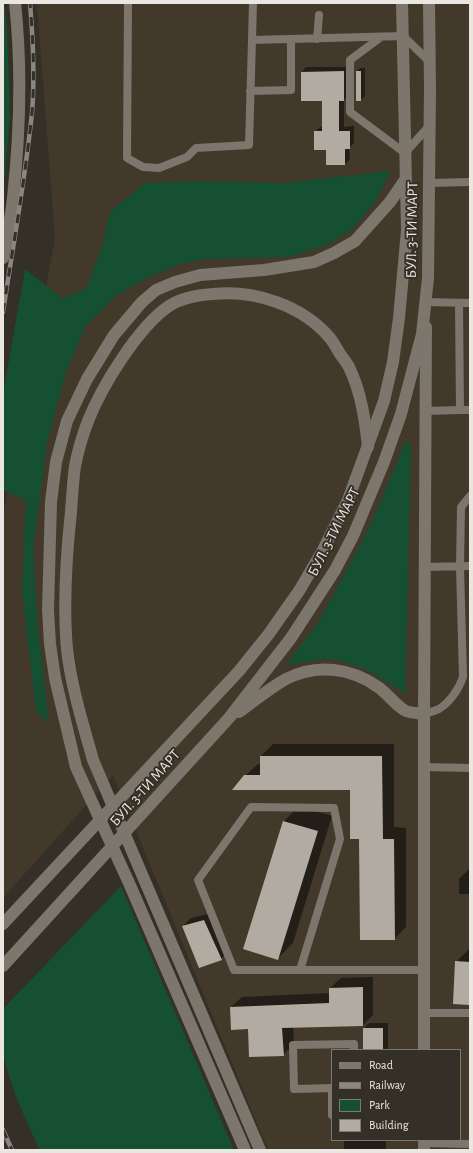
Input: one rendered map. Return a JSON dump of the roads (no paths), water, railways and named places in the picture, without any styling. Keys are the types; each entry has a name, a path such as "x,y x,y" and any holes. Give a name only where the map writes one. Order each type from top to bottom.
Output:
{"street":[{"path":"3,258 13,198 19,115 18,30 15,3"},
{"name":"БУЛ. 3-ТИ МАРТ","path":"3,924 239,671 268,635 299,591 348,500 384,401 393,362 399,318 407,230 402,3"},
{"name":"БУЛ. 3-ТИ МАРТ","path":"3,966 229,718 291,638 335,570 353,536 384,462 401,414 420,341 426,302 428,278 430,125 429,3"},
{"path":"245,1150 129,883 76,767 60,700 50,644 48,610 50,530 51,502 56,462 67,421 87,379 114,335 142,302 156,290 175,282 200,275 264,270 307,264 321,260 355,241 390,202 406,180"},
{"path":"260,1150 93,760 71,674 67,643 65,610 68,539 75,465 88,421 106,385 119,363 142,332 169,306 184,299 203,294 229,292 255,295 281,304 309,319 329,338 349,366 357,388 363,410 368,447"},
{"path":"424,1049 424,410 426,302"},
{"path":"229,718 286,679 301,673 321,669 340,670 356,675 378,687 405,711 424,714"}],"lane":[{"path":"128,3 127,158 143,167 159,168 187,157 196,148 249,145 253,3"},
{"path":"318,39 319,15"},
{"path":"252,40 403,36 430,62"},
{"path":"381,37 350,60 350,112 405,153 430,125"},
{"path":"250,91 291,90 291,39"},
{"path":"429,183 470,182"},
{"path":"426,302 470,303"},
{"path":"459,303 460,410"},
{"path":"424,410 470,410"},
{"path":"424,714 439,709 459,688 463,676 460,567 461,507 470,496"},
{"path":"461,518 470,519"},
{"path":"424,567 470,566"},
{"path":"424,767 470,768"},
{"path":"300,970 340,839 334,808 251,807 198,880 234,970 300,970 424,970"},
{"path":"424,1013 470,1013"},
{"path":"331,1088 294,1089 294,1045 354,1044 354,1049"},
{"path":"423,1146 470,1144"}],"railway":[{"path":"3,312 32,113 33,58 30,3"},
{"path":"3,1130 12,1150"}]}
